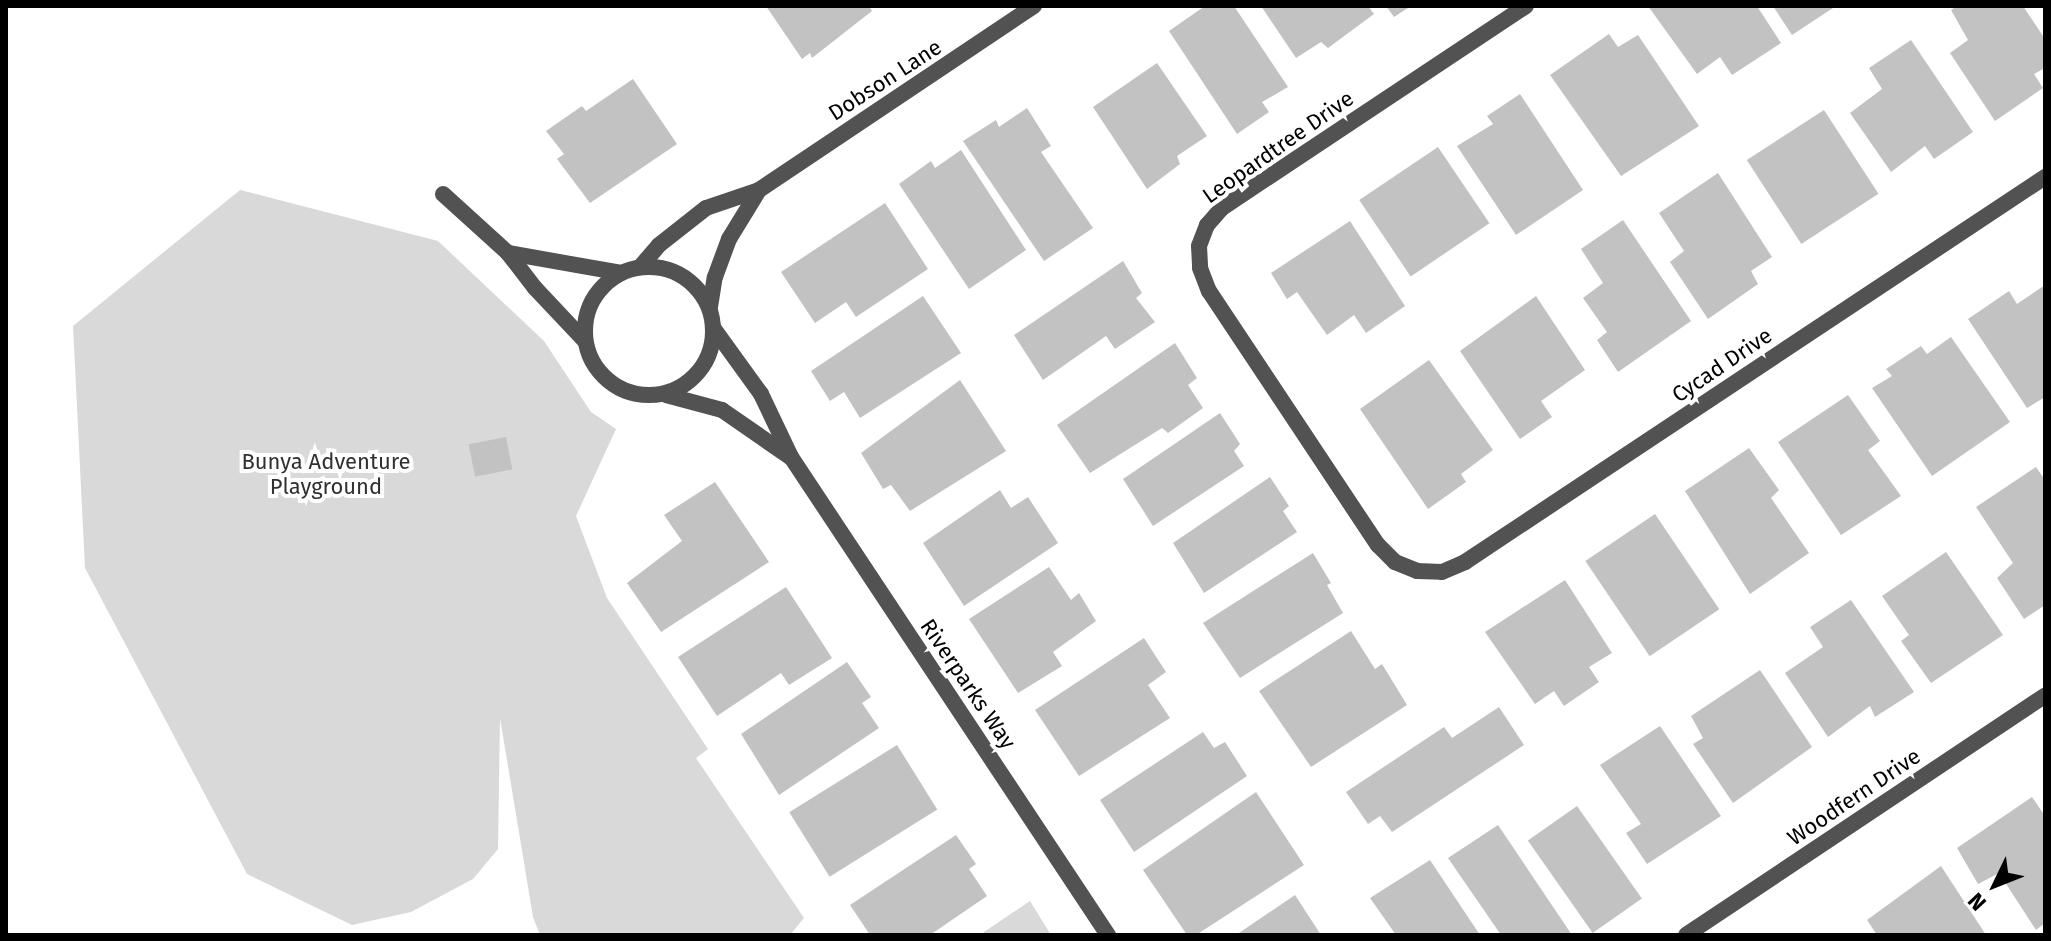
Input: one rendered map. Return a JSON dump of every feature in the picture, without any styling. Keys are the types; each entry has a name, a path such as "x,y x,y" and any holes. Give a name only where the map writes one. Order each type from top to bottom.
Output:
{"street":[{"name":"Dobson Lane","path":"640,267 659,245 706,208 759,190 1034,6"},
{"name":"Leopardtree Drive","path":"1417,571 1395,562 1378,545 1209,291 1200,268 1199,246 1207,225 1222,208 1526,6"},
{"name":"Cycad Drive","path":"1417,571 1442,572 1465,562 2045,177"},
{"name":"Dobson Lane","path":"710,307 715,277 729,239 759,190"},
{"path":"443,194 508,253 535,288 585,341 598,369 620,389 642,396 664,395 685,386 701,371 711,351 714,329 710,307 697,288 680,274 661,268 640,267 621,273 604,285 592,301 585,321 585,341"},
{"path":"508,253 621,273"},
{"name":"Riverparks Way","path":"714,329 761,394 791,457 1108,935"},
{"name":"Riverparks Way","path":"664,395 722,410 791,457"},
{"name":"Woodfern Drive","path":"1686,935 2045,696"}],"green space":[{"name":"Bunya Adventure Playground","path":"240,190 438,241 544,341 591,412 616,429 576,516 607,598 708,749 696,758 804,918 790,935 540,935 533,917 500,718 498,849 473,879 411,912 352,925 247,874 85,568 73,326"},
{"path":"1030,901 1051,935 984,935 984,932"}],"building":[{"path":"766,6 869,6 872,11 812,58 810,53 802,59"},
{"path":"1205,6 1234,6 1288,87 1262,102 1269,112 1237,134 1169,31"},
{"path":"1261,6 1368,6 1374,14 1328,48 1321,42 1296,58"},
{"path":"1386,6 1411,6 1394,17"},
{"path":"1648,6 1757,6 1781,43 1732,75 1720,57 1697,74"},
{"path":"1773,6 1836,6 1792,35"},
{"path":"1957,6 2023,6 2045,39 2045,68 2034,74 2043,88 1995,121 1950,53 1968,40 1951,10"},
{"path":"1609,34 1618,47 1638,35 1699,126 1621,176 1550,75"},
{"path":"1911,40 1973,132 1934,159 1925,146 1891,172 1850,113 1882,89 1869,68"},
{"path":"1157,63 1207,136 1177,156 1180,164 1147,189 1093,107"},
{"path":"633,79 677,144 590,203 557,159 564,154 546,131 582,106 586,111"},
{"path":"1520,94 1583,190 1516,235 1457,146 1493,124 1487,116"},
{"path":"1027,108 1051,146 1041,152 1093,228 1044,261 963,141 996,120 999,127"},
{"path":"1824,110 1878,194 1801,244 1747,160"},
{"path":"1438,147 1489,223 1411,276 1359,200"},
{"path":"961,150 1026,250 969,289 899,184 931,161 935,168"},
{"path":"1718,173 1772,257 1751,271 1758,284 1708,319 1670,262 1684,251 1659,213"},
{"path":"885,203 928,269 856,317 846,302 815,323 781,272"},
{"path":"1623,220 1691,321 1618,372 1597,340 1607,332 1583,298 1603,283 1581,249"},
{"path":"1350,221 1405,306 1366,333 1354,315 1327,335 1297,292 1287,299 1271,273"},
{"path":"1123,261 1142,293 1136,298 1155,322 1115,349 1106,336 1043,380 1014,335"},
{"path":"2045,285 2045,397 2027,408 1968,319 2009,291 2017,304"},
{"path":"923,296 961,353 860,418 844,392 830,401 811,371"},
{"path":"1536,296 1585,370 1541,401 1552,417 1520,439 1460,351"},
{"path":"1951,337 2010,422 1932,476 1872,388 1892,376 1886,369 1921,346 1927,354"},
{"path":"1175,343 1197,378 1188,385 1203,408 1168,433 1162,428 1090,473 1057,425"},
{"path":"1429,360 1493,450 1461,474 1466,482 1428,509 1360,409"},
{"path":"960,380 1006,451 910,511 891,485 883,489 861,453"},
{"path":"1848,395 1880,441 1868,450 1901,496 1841,535 1778,442"},
{"path":"1220,413 1240,444 1234,451 1244,466 1153,526 1123,479"},
{"path":"506,437 512,469 475,477 469,444"},
{"path":"1749,448 1779,490 1771,498 1809,553 1750,594 1685,491"},
{"path":"2036,467 2045,480 2045,605 2024,619 1997,578 2013,563 1976,507"},
{"path":"1270,477 1289,506 1283,511 1297,532 1204,593 1173,543"},
{"path":"715,482 769,562 661,632 627,583 682,541 664,515"},
{"path":"1000,490 1011,508 1028,497 1058,543 964,606 923,543"},
{"path":"1655,514 1719,609 1650,656 1585,561"},
{"path":"1946,552 2003,635 1931,683 1901,641 1909,635 1882,596"},
{"path":"1313,553 1331,583 1327,585 1343,613 1240,678 1203,623"},
{"path":"1049,567 1071,600 1079,593 1096,621 1053,652 1062,666 1018,693 969,619"},
{"path":"1565,580 1612,653 1589,667 1599,682 1564,706 1554,691 1535,704 1485,632"},
{"path":"786,587 832,658 789,685 781,673 717,716 678,657"},
{"path":"1851,600 1914,692 1875,717 1870,706 1828,737 1785,673 1823,647 1810,627"},
{"path":"1351,631 1375,669 1382,664 1407,705 1311,767 1259,691"},
{"path":"1144,638 1166,672 1148,685 1170,718 1079,776 1035,710"},
{"path":"847,662 871,697 862,703 879,728 779,795 741,734"},
{"path":"1760,670 1812,747 1733,803 1693,744 1703,738 1691,716"},
{"path":"1499,707 1524,745 1392,832 1380,816 1368,824 1346,792 1444,727 1452,738"},
{"path":"1660,726 1721,816 1647,864 1626,833 1641,824 1600,765"},
{"path":"1203,732 1214,748 1225,742 1247,776 1134,852 1100,800"},
{"path":"897,745 937,809 830,877 789,812"},
{"path":"1256,792 1304,865 1196,935 1187,935 1143,870"},
{"path":"2032,797 2045,816 2045,923 2036,930 1999,873 1978,884 1957,848"},
{"path":"1577,806 1642,899 1593,933 1528,840"},
{"path":"1498,825 1572,935 1501,935 1448,858"},
{"path":"956,835 976,864 969,869 987,896 930,935 870,935 850,905"},
{"path":"1430,860 1480,935 1396,935 1370,898"},
{"path":"1941,866 1986,935 1877,935 1867,920"},
{"path":"1295,895 1321,935 1236,935"}]}
